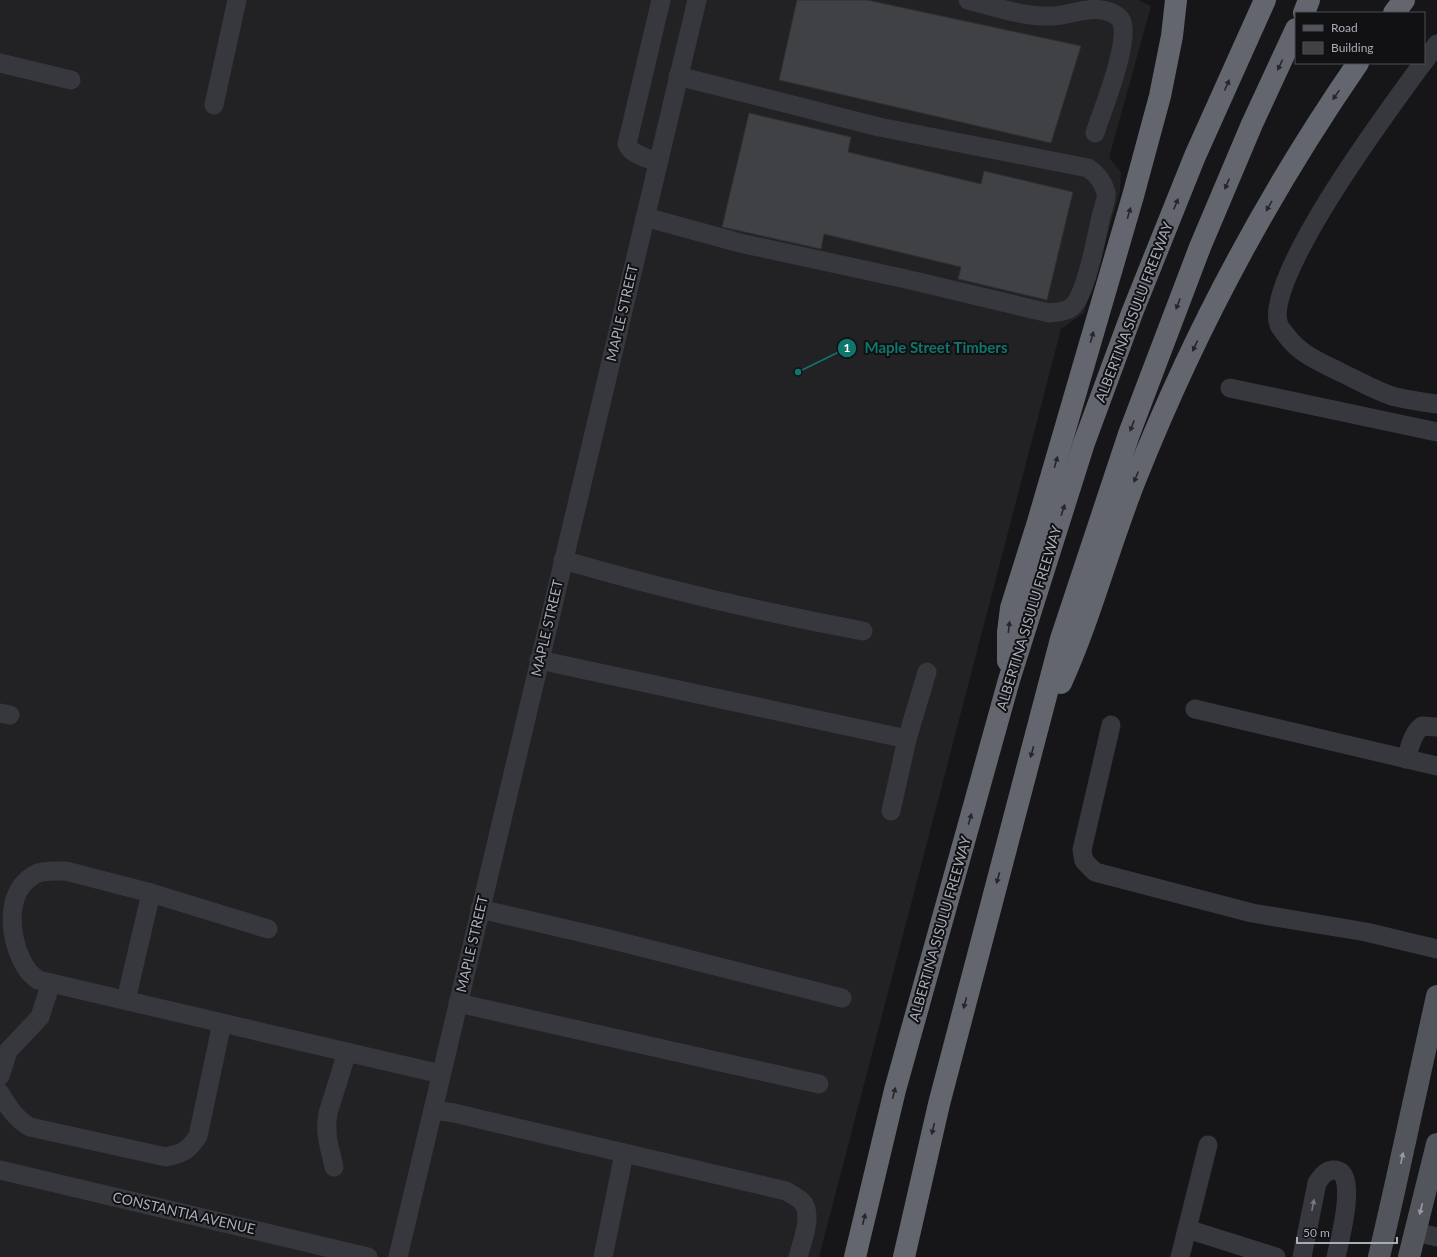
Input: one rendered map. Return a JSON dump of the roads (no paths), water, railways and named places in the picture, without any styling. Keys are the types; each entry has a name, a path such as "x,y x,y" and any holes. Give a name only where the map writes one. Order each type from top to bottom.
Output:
{"highway":[{"path":"1009,680 1008,632 1011,608 1038,522 1134,196 1160,96 1172,36 1176,0"},
{"name":"ALBERTINA SISULU FREEWAY","path":"856,1257 895,1090 1009,680 1084,443 1132,313 1195,156 1265,0"},
{"path":"1304,12 1310,0"},
{"path":"1395,12 1404,0"},
{"path":"904,1257 938,1104 1061,639 1081,575 1129,434 1200,247 1252,124 1295,31"},
{"path":"1042,714 1057,690 1074,652 1109,549 1136,477 1171,397 1207,321 1248,242 1287,174 1325,111 1357,64"}],"main road":[{"path":"1379,1257 1437,996"},
{"path":"1409,1257 1437,1144"}],"street":[{"path":"214,105 237,0"},
{"path":"658,162 634,152 628,147 627,144 661,0"},
{"name":"MAPLE STREET","path":"398,1257 696,0"},
{"path":"968,0 1012,12 1050,16 1090,10 1102,10 1113,13 1121,21 1124,35 1116,70 1095,133"},
{"path":"1425,61 1437,44"},
{"path":"0,63 71,80"},
{"path":"1423,64 1364,144 1315,222 1287,275 1277,307 1279,324 1289,339 1306,356 1391,396 1437,404"},
{"path":"645,217 740,243 906,279 1049,313 1065,311 1073,306 1082,290 1093,254 1106,194 1102,182 1096,173 1088,168 879,126 678,76"},
{"path":"1230,388 1437,432"},
{"path":"563,560 629,579 747,608 863,631"},
{"path":"540,660 907,739"},
{"path":"891,811 907,739 927,672"},
{"path":"1195,709 1437,766"},
{"path":"1111,725 1082,850 1084,861 1095,872 1252,913 1366,932 1437,949"},
{"path":"1406,759 1417,730 1422,726 1437,727"},
{"path":"268,929 151,893 66,871 52,870 39,873 27,880 18,891 13,902 13,931 22,960 30,972 38,980 441,1074"},
{"path":"126,1000 151,893"},
{"path":"480,909 609,939 842,998"},
{"path":"0,1076 8,1051 40,1017 51,983"},
{"path":"458,1003 819,1084"},
{"path":"0,1093 11,1112 20,1121 30,1127 166,1157 178,1154 190,1147 198,1136 222,1023"},
{"path":"334,1167 326,1132 326,1122 347,1052"},
{"path":"433,1110 454,1113 786,1191 798,1198 804,1204 808,1217 798,1257"},
{"path":"1180,1257 1208,1145"},
{"path":"603,1257 624,1154"},
{"name":"CONSTANTIA AVENUE","path":"0,1170 368,1257"},
{"path":"1302,1257 1317,1183 1324,1174 1334,1170 1342,1173 1346,1178 1347,1188 1345,1211 1336,1257"},
{"path":"1187,1229 1276,1257"},
{"path":"1415,1232 1437,1237"}],"place":[{"name":"Maple Street Timbers","path":"798,372"}]}
